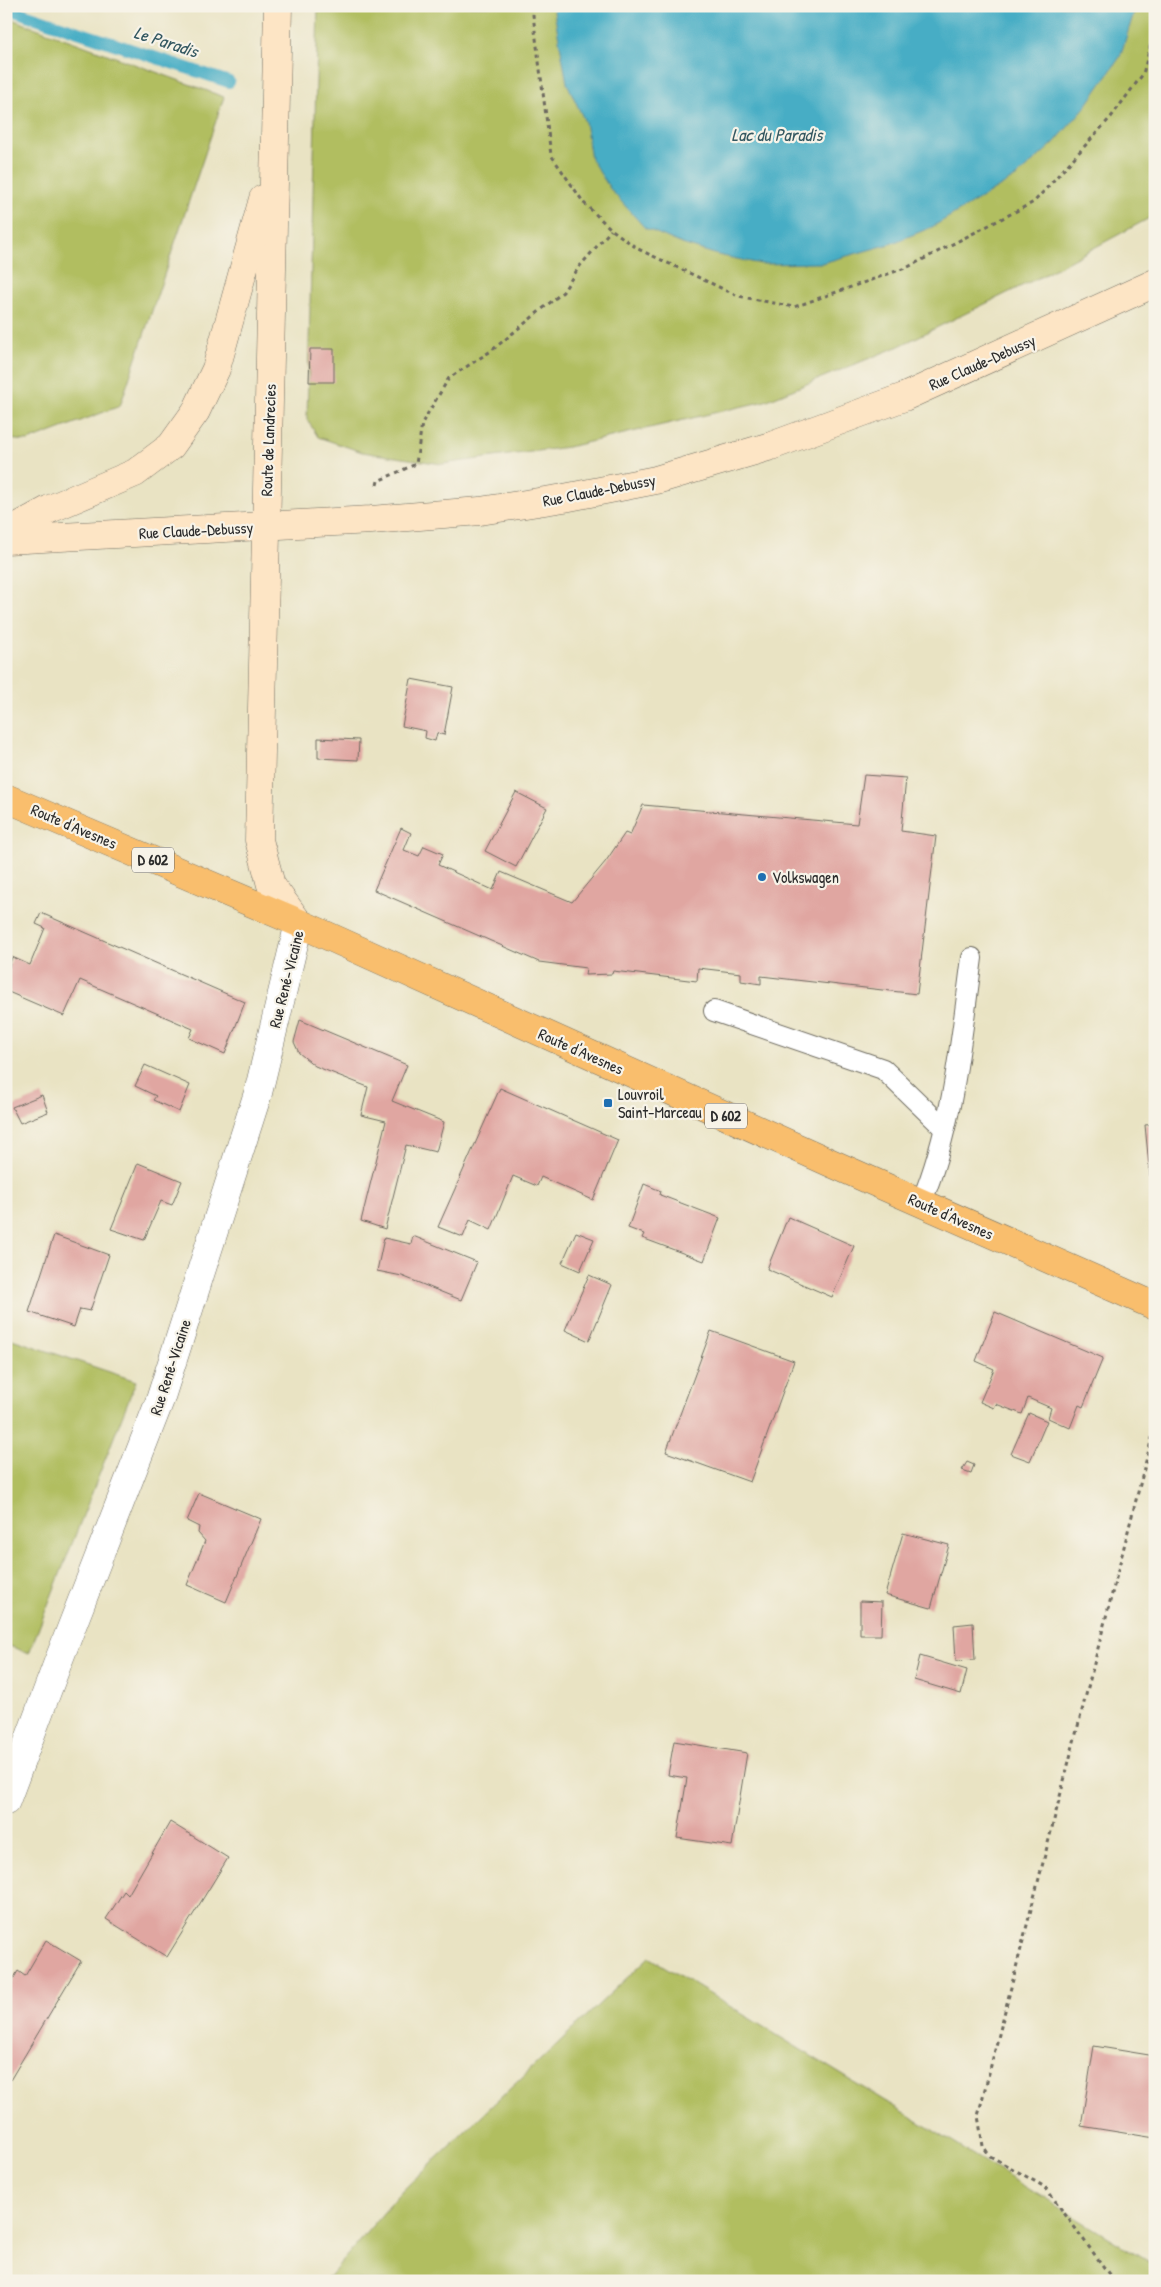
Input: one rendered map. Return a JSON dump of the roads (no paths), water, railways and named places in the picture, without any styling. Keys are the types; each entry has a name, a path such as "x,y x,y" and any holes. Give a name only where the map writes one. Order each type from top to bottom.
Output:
{"main road":[{"name":"Route de Landrecies","path":"278,6 259,840 271,885 299,922"},
{"path":"6,533 50,509 135,473 172,446 196,411 216,369 274,159"},
{"name":"Rue Claude-Debussy","path":"6,540 371,520 480,511 564,498 656,480 771,446 904,397 1155,283"},
{"name":"Route d'Avesnes","path":"6,798 299,922 921,1203 1155,1306"}],"street":[{"name":"Rue René-Vicaine","path":"6,1801 160,1400 258,1093 299,922"}],"lane":[{"path":"921,1203 933,1175 952,1092 972,958"},
{"path":"714,1011 884,1068 944,1128"}],"water":[{"name":"Lac du Paradis","path":"553,6 1136,6 1120,57 1086,106 1054,143 1016,177 932,227 890,244 822,263 761,264 718,255 682,244 645,228 611,190 591,159 585,122 567,83"}],"waterway":[{"name":"Le Paradis","path":"6,8 229,82"}],"place":[{"name":"Volkswagen","path":"762,877"},
{"name":"Louvroil Saint-Marceau","path":"608,1103"}]}
